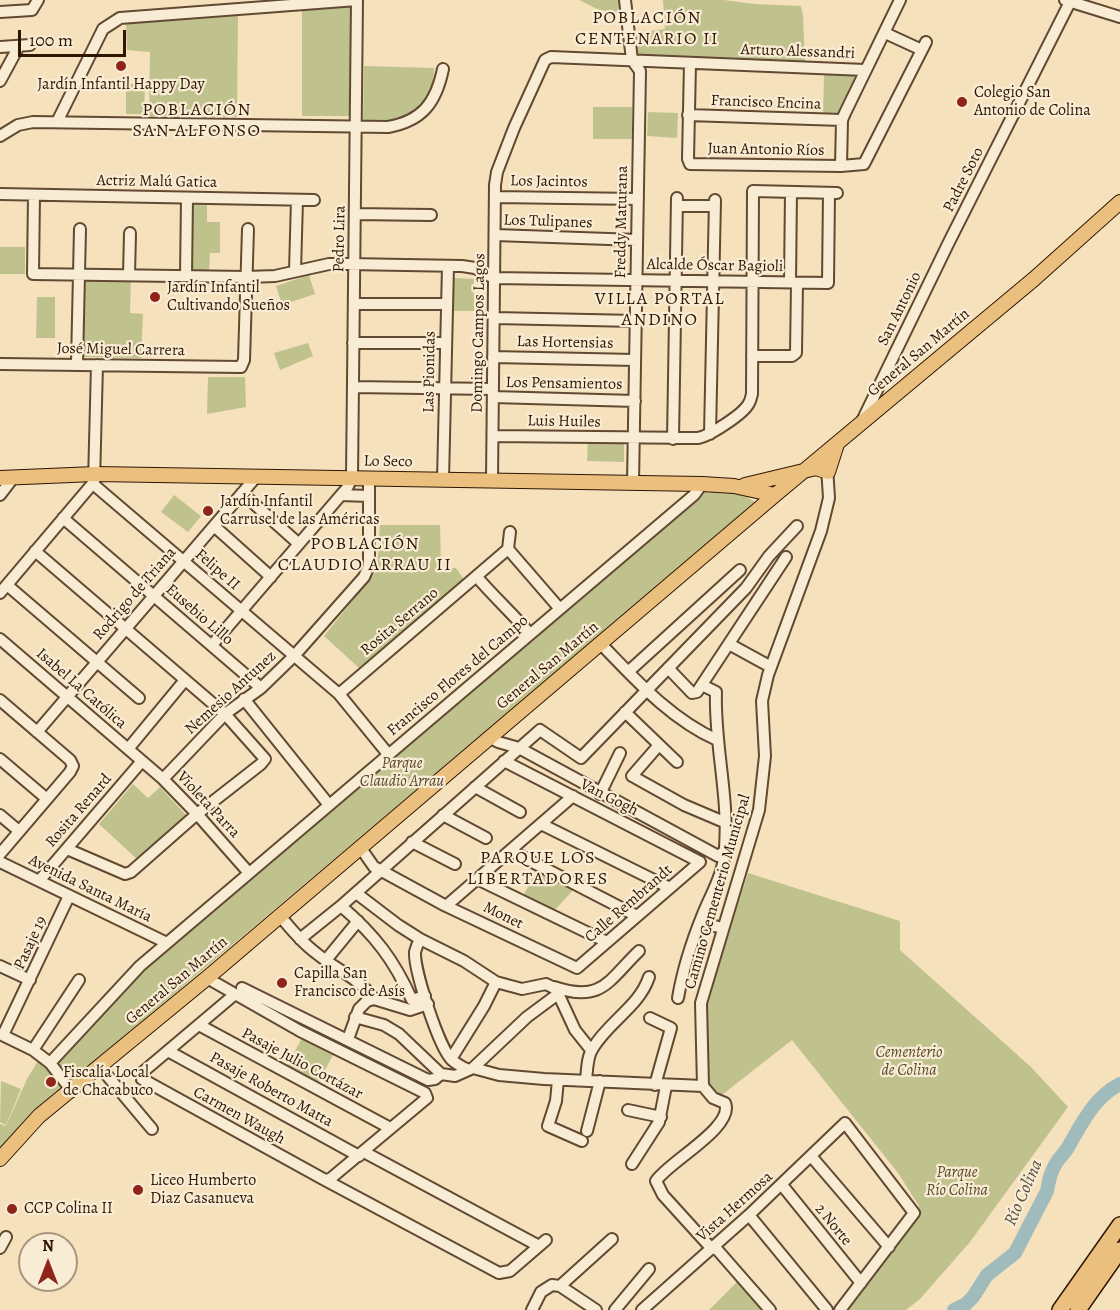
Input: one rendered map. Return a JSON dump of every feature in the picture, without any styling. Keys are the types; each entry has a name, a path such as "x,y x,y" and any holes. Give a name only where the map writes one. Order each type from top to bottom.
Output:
{"highway":[{"path":"1060,1310 1120,1226"},
{"path":"1078,1310 1120,1250"}],"main road":[{"name":"General San Martín","path":"0,1159 39,1116 207,978 1120,202"},
{"path":"734,486 762,482 805,469 816,468 828,472 837,443"},
{"name":"Lo Seco","path":"7,478 256,477 702,484 734,486 775,495"},
{"path":"734,486 763,505"}],"street":[{"path":"8,8 32,10 38,0"},
{"path":"57,122 103,29 120,18 357,0"},
{"name":"Pedro Lira","path":"352,478 357,0"},
{"name":"Freddy Maturana","path":"625,0 632,60 640,71 633,483"},
{"path":"841,166 842,120 900,0"},
{"path":"1073,1 1120,17"},
{"name":"Padre Soto","path":"949,242 1073,1"},
{"name":"Juan Antonio Ríos","path":"688,115 687,159 690,164 841,166 864,164 924,46 885,33"},
{"path":"0,47 25,45 0,81"},
{"name":"Arturo Alessandri","path":"551,57 865,70"},
{"name":"Domingo Campos Lagos","path":"492,480 497,172 541,66 551,57"},
{"path":"688,115 690,63"},
{"path":"0,136 11,128 25,123 57,122 388,127 413,120 425,109 435,97 443,69"},
{"name":"Francisco Encina","path":"688,115 842,120"},
{"name":"Los Jacintos","path":"495,191 638,199"},
{"path":"710,434 744,410 752,394 752,356 753,282 753,191 791,192 796,353 792,356 752,356"},
{"name":"Alcalde Óscar Bagioli","path":"494,278 828,283 833,193 791,192"},
{"name":"Actriz Malú Gatica","path":"0,194 314,200"},
{"path":"34,195 33,274 247,277 275,276 329,264 354,264 475,268 494,278"},
{"path":"186,276 187,198"},
{"path":"295,271 297,200"},
{"path":"673,439 677,202 715,203 710,434"},
{"path":"355,214 431,215"},
{"path":"77,364 80,229"},
{"path":"247,277 248,229"},
{"path":"129,275 130,233"},
{"name":"Los Tulipanes","path":"495,235 637,240"},
{"name":"San Antonio","path":"862,422 949,242"},
{"name":"Las Pionidas","path":"443,480 448,266"},
{"name":"José Miguel Carrera","path":"0,364 241,368 244,360 247,277"},
{"path":"354,304 447,304"},
{"path":"494,318 636,321"},
{"path":"353,343 446,343"},
{"name":"Las Hortensias","path":"493,357 635,360"},
{"path":"97,365 94,479 3,589 97,662 139,698"},
{"name":"Los Pensamientos","path":"353,387 445,388 635,401"},
{"name":"Luis Huiles","path":"493,436 673,439 698,438 710,434"},
{"name":"Camino Cementerio Municipal","path":"703,1086 701,1002 759,810 764,764 762,701 765,684 821,531 829,498 828,472 824,455"},
{"name":"Rodrigo de Triana","path":"37,732 256,477"},
{"path":"0,495 7,478"},
{"path":"212,645 341,495 352,478"},
{"name":"Nemesio Antunez","path":"163,779 225,714 261,688 294,656 364,577 369,566 369,478"},
{"name":"Felipe II","path":"94,479 183,561 339,694 388,754"},
{"name":"Francisco Flores del Campo","path":"50,1063 140,966 694,495 702,484"},
{"path":"242,493 299,544"},
{"path":"341,495 368,496"},
{"name":"Eusebio Lillo","path":"63,518 261,688"},
{"path":"214,526 271,577"},
{"path":"300,939 356,893 540,730 581,758 746,588 797,526"},
{"path":"510,532 508,549 560,609"},
{"name":"Rosita Serrano","path":"339,694 508,549"},
{"path":"35,551 225,714 265,759 131,872 125,874 67,849"},
{"path":"668,668 693,693 697,692 786,557"},
{"path":"628,672 740,570"},
{"path":"477,577 530,634"},
{"name":"Isabel La Católica","path":"0,639 142,761"},
{"path":"600,643 646,691 677,717 717,740"},
{"path":"729,644 771,667"},
{"path":"128,749 185,680"},
{"path":"678,998 685,964 721,871 725,851 724,790 717,740 716,692 702,685"},
{"path":"244,699 329,805"},
{"path":"0,700 70,760 73,766 0,854"},
{"path":"625,712 677,762"},
{"path":"489,737 519,748 718,856 725,851"},
{"path":"659,744 632,776 684,805 724,822"},
{"path":"600,794 620,753"},
{"path":"0,759 47,799"},
{"name":"Violeta Parra","path":"142,761 197,814 249,873"},
{"name":"Rosita Renard","path":"39,881 142,761"},
{"name":"Van Gogh","path":"504,761 700,862"},
{"path":"475,787 520,812"},
{"path":"446,906 573,796"},
{"path":"0,815 19,831"},
{"path":"444,815 486,838"},
{"path":"541,824 670,888"},
{"path":"412,842 455,864"},
{"name":"Monet","path":"360,847 374,867 446,906 577,968"},
{"path":"511,851 637,916"},
{"name":"Avenida Santa María","path":"0,862 167,943"},
{"name":"Calle Rembrandt","path":"577,968 700,862"},
{"path":"477,879 607,942"},
{"path":"356,893 385,917 420,939 464,961 496,982 522,989 544,983 556,990 593,992 609,981 639,951"},
{"name":"Pasaje 19","path":"1,1034 30,980 69,896"},
{"path":"341,906 377,940 390,958 412,1000 426,1000"},
{"path":"280,916 300,939 368,990 374,999 406,1010 415,1009 426,1000"},
{"path":"326,960 358,921"},
{"path":"700,922 722,928"},
{"path":"420,939 415,955 426,1000 451,1059 471,1069 499,1075 558,1080 703,1086 713,1098 727,1105 725,1117 704,1139 665,1170 656,1181 663,1195 770,1310"},
{"path":"0,966 30,980"},
{"path":"586,1080 591,1050 611,1023 636,1001 650,977"},
{"path":"207,978 348,1039 425,1079 435,1079 441,1074"},
{"path":"33,1050 79,980"},
{"path":"451,1059 496,982"},
{"path":"556,990 574,1030 591,1050"},
{"path":"355,1017 384,1025 399,1034 441,1074 455,1076 471,1069 556,990"},
{"path":"168,1051 238,992"},
{"path":"238,992 300,1031 427,1096 362,1154 327,1180"},
{"path":"348,1039 355,1017 364,1003 374,999"},
{"path":"632,1164 661,1117 660,1085 671,1028 650,1018"},
{"name":"Pasaje Julio Cortázar","path":"199,1025 390,1128"},
{"path":"1,1034 33,1050 50,1063 72,1091"},
{"name":"Carmen Waugh","path":"168,1051 144,1071 141,1076 145,1082 327,1180"},
{"name":"Pasaje Roberto Matta","path":"168,1051 362,1154 542,1243 510,1271 499,1273 327,1180"},
{"path":"100,1067 152,1129"},
{"path":"558,1080 556,1101 548,1126 585,1136 600,1081"},
{"path":"628,1110 661,1117"},
{"name":"Vista Hermosa","path":"642,1310 654,1306 844,1123 914,1213 889,1247"},
{"path":"811,1156 889,1247 840,1310"},
{"name":"2 Norte","path":"782,1185 861,1283"},
{"path":"749,1215 827,1310"},
{"path":"0,1248 6,1237"},
{"path":"560,1286 612,1239"},
{"path":"615,1310 649,1269"},
{"path":"531,1310 541,1292 552,1285 560,1286 596,1310"}],"green space":[{"path":"579,0 621,0 622,15 597,9"},
{"path":"663,0 724,0 801,6 805,62 643,56 636,52 634,33 665,29"},
{"path":"302,7 350,7 350,116 302,116"},
{"path":"238,16 237,117 149,116 150,52 127,50 126,24"},
{"path":"364,66 434,68 430,92 421,105 408,116 391,121 363,121"},
{"path":"824,74 856,74 837,114 823,113"},
{"path":"126,84 145,84 144,114 126,114"},
{"path":"593,107 632,107 632,139 593,139"},
{"path":"648,112 678,113 677,138 647,136"},
{"path":"190,201 207,201 207,222 220,222 220,253 210,253 209,273 188,273"},
{"path":"0,247 25,247 25,274 0,274"},
{"path":"309,275 315,294 282,305 276,286"},
{"path":"454,278 474,279 474,311 454,311"},
{"path":"82,279 131,280 130,313 143,314 141,358 81,357"},
{"path":"37,297 55,297 55,338 36,338"},
{"path":"308,343 313,356 280,370 274,353"},
{"path":"208,377 245,377 246,407 207,414"},
{"path":"588,441 624,442 624,462 587,461"},
{"name":"Parque Claudio Arrau","path":"703,489 741,493 755,502 34,1112 0,1149 0,1124 6,1126 27,1079 38,1061 51,1069 144,971 175,943 379,762"},
{"path":"174,495 201,516 188,532 161,512"},
{"path":"380,525 440,525 441,568 456,568 465,581 359,668 324,636 377,570"},
{"path":"133,784 148,798 160,787 186,815 138,860 99,824"},
{"path":"539,867 576,887 554,911 524,894"},
{"name":"Cementerio de Colina","path":"748,873 900,921 900,950 1031,1067 1068,1107 970,1242 920,1299 906,1310 841,1310 917,1214 919,1206 898,1173 792,1040 718,1098 710,1086 707,1002"},
{"path":"302,1038 333,1055 319,1082 287,1066"},
{"path":"1,1081 21,1089 6,1125 0,1122"},
{"path":"738,1281 762,1310 709,1310"}],"waterway":[{"name":"Río Colina","path":"954,1310 966,1304 987,1275 1015,1253 1047,1191 1056,1164 1095,1104 1120,1084"}],"place":[{"name":"Jardín Infantil Happy Day","path":"121,66"},
{"name":"Colegio San Antonio de Colina","path":"962,102"},
{"name":"Jardín Infantil Cultivando Sueños","path":"155,297"},
{"name":"Jardín Infantil Carrusel de las Américas","path":"208,511"},
{"name":"Capilla San Francisco de Asís","path":"282,983"},
{"name":"Fiscalía Local de Chacabuco","path":"51,1082"},
{"name":"Liceo Humberto Diaz Casanueva","path":"138,1190"},
{"name":"CCP Colina II","path":"12,1209"}],"district":[{"name":"POBLACIÓN CENTENARIO II","path":"647,29"},
{"name":"POBLACIÓN SAN ALFONSO","path":"197,121"},
{"name":"VILLA PORTAL ANDINO","path":"660,310"},
{"name":"POBLACIÓN CLAUDIO ARRAU II","path":"365,555"},
{"name":"PARQUE LOS LIBERTADORES","path":"538,869"}],"park label":[{"name":"Parque Río Colina","path":"957,1182"}]}
